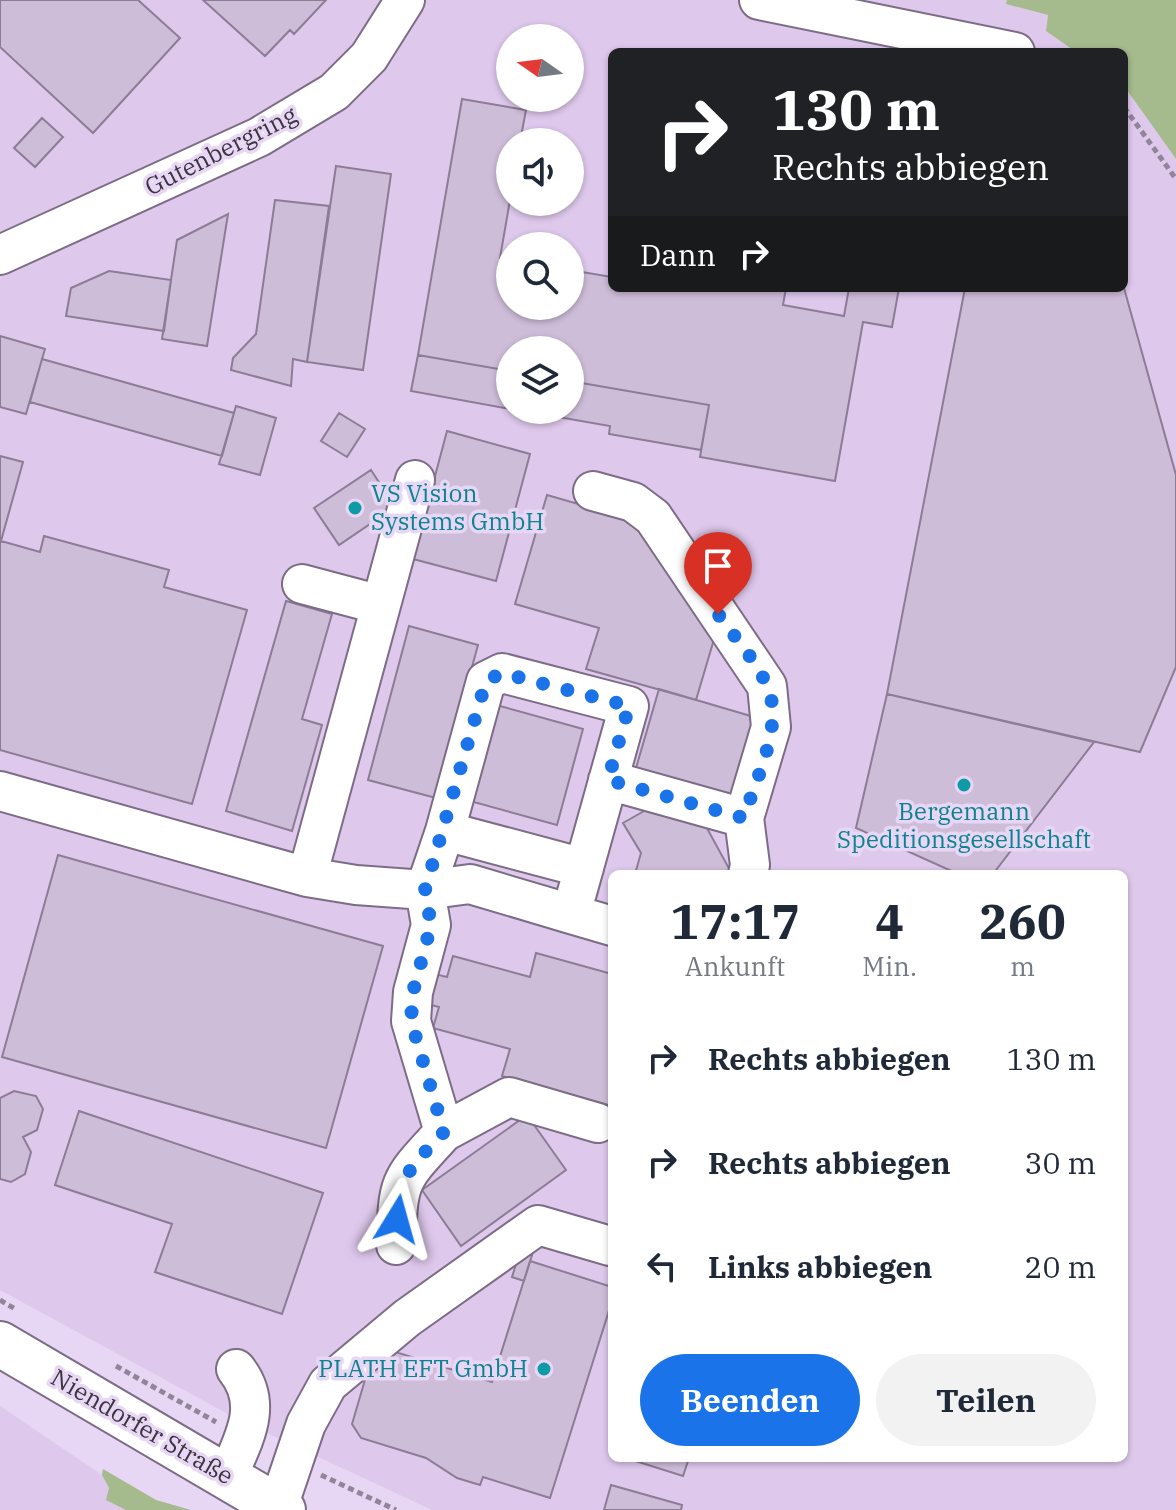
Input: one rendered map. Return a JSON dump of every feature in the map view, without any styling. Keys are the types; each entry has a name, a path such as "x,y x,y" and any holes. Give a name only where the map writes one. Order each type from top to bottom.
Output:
{"main road":[{"name":"Niendorfer Straße","path":"13,1330 227,1478 281,1508"}],"street":[{"name":"Gutenbergring","path":"0,255 259,137 334,92 369,57 405,0"},
{"path":"759,0 995,48"},
{"path":"307,877 415,480"},
{"path":"593,491 633,502 653,517 767,686 771,727 744,818 749,870"},
{"path":"302,584 381,605"},
{"path":"444,1132 411,1021 413,992 431,925 425,890 445,831 486,681 502,673 629,706 571,914"},
{"path":"608,780 744,818"},
{"path":"0,791 307,877 356,885 425,890 470,884 608,925"},
{"path":"445,831 584,868"},
{"path":"396,1245 398,1193 404,1175 444,1132 509,1097 598,1123"},
{"path":"281,1508 306,1424 328,1384 407,1318 538,1225 608,1245"},
{"path":"227,1478 245,1437 251,1407 249,1385 236,1369"}],"path":[{"path":"1128,113 1176,179"},
{"path":"0,1300 13,1330"},
{"path":"106,1361 245,1437"},
{"path":"293,1462 396,1510"}],"shaded area":[{"path":"0,0 1007,0 1007,4 1048,15 1046,31 1070,48 608,48 608,292 1128,292 1128,92 1176,159 1176,1510 432,1510 239,1420 0,1290"},
{"path":"0,1406 102,1475 109,1488 152,1510 0,1510"}],"green space":[{"path":"1007,0 1176,0 1176,159 1128,92 1128,48 1070,48 1046,31 1048,15 1006,4"},
{"path":"103,1469 156,1500 191,1510 126,1510 106,1500 109,1488 102,1475"}],"building":[{"path":"0,0 138,0 180,38 93,133 0,47"},
{"path":"203,0 326,0 294,34 290,30 265,56"},
{"path":"462,99 496,105 496,112 526,112 523,128 496,128 496,216 507,216 504,232 496,232 496,320 584,320 584,272 608,276 608,292 785,292 783,305 844,316 848,292 898,292 892,327 863,322 835,481 700,457 709,405 584,383 584,336 496,336 496,369 418,355"},
{"path":"42,118 63,137 35,167 14,148"},
{"path":"336,166 391,174 363,370 307,362"},
{"path":"275,200 329,206 307,362 293,359 291,386 231,370 233,358 256,334"},
{"path":"228,214 207,346 162,339 177,240"},
{"path":"109,271 171,280 164,331 66,316 71,288"},
{"path":"964,292 1125,292 1176,475 1176,667 1140,752 887,694"},
{"path":"0,336 45,349 26,414 0,407"},
{"path":"418,355 496,369 496,406 411,391"},
{"path":"42,359 234,413 222,456 30,402"},
{"path":"584,383 709,405 701,450 609,434 610,426 584,421"},
{"path":"236,406 276,418 260,475 219,464"},
{"path":"339,413 365,429 347,457 321,441"},
{"path":"447,431 530,454 496,581 413,559"},
{"path":"0,456 23,462 1,541 40,552 44,536 169,570 164,587 247,610 192,804 0,750"},
{"name":"VS Vision Systems GmbH","path":"371,470 395,507 339,545 314,508"},
{"path":"547,495 634,520 715,636 696,700 586,669 599,628 515,604"},
{"path":"286,601 332,614 302,719 322,725 292,831 226,811"},
{"path":"409,626 478,645 436,798 368,780"},
{"path":"659,689 754,717 731,796 636,768"},
{"name":"Bergemann Speditionsgesellschaft","path":"887,694 1094,742 996,870 949,870 856,828"},
{"path":"489,703 583,729 557,825 463,799"},
{"path":"653,806 702,819 730,870 636,870 641,853 623,823"},
{"path":"58,855 383,946 326,1148 2,1057"},
{"path":"536,953 608,973 608,1105 502,1076 510,1049 433,1028 439,1007 431,1005 429,982 439,975 447,977 453,956 530,977"},
{"path":"14,1091 36,1096 43,1109 37,1130 23,1137 31,1152 25,1174 11,1182 0,1179 0,1098"},
{"path":"79,1111 323,1193 282,1314 155,1272 172,1224 55,1185"},
{"path":"527,1115 566,1170 461,1246 422,1190"},
{"path":"521,1248 533,1252 524,1281 512,1277"},
{"name":"PLATH EFT GmbH","path":"530,1261 608,1286 608,1314 550,1498 483,1477 480,1485 457,1478 426,1458 361,1438 352,1424 372,1356 386,1349 492,1382"},
{"path":"639,1462 688,1462 683,1476"},
{"path":"611,1485 682,1505 681,1510 604,1510"}],"place":[{"name":"VS Vision Systems GmbH","path":"355,508"},
{"name":"Bergemann Speditionsgesellschaft","path":"964,785"},
{"name":"PLATH EFT GmbH","path":"544,1369"}],"route":[{"path":"397,1219 398,1193 404,1175 444,1132 411,1021 413,992 431,925 425,890 445,831 486,681 502,673 629,706 608,780 744,818 771,727 772,705 767,686 718,614"}]}
